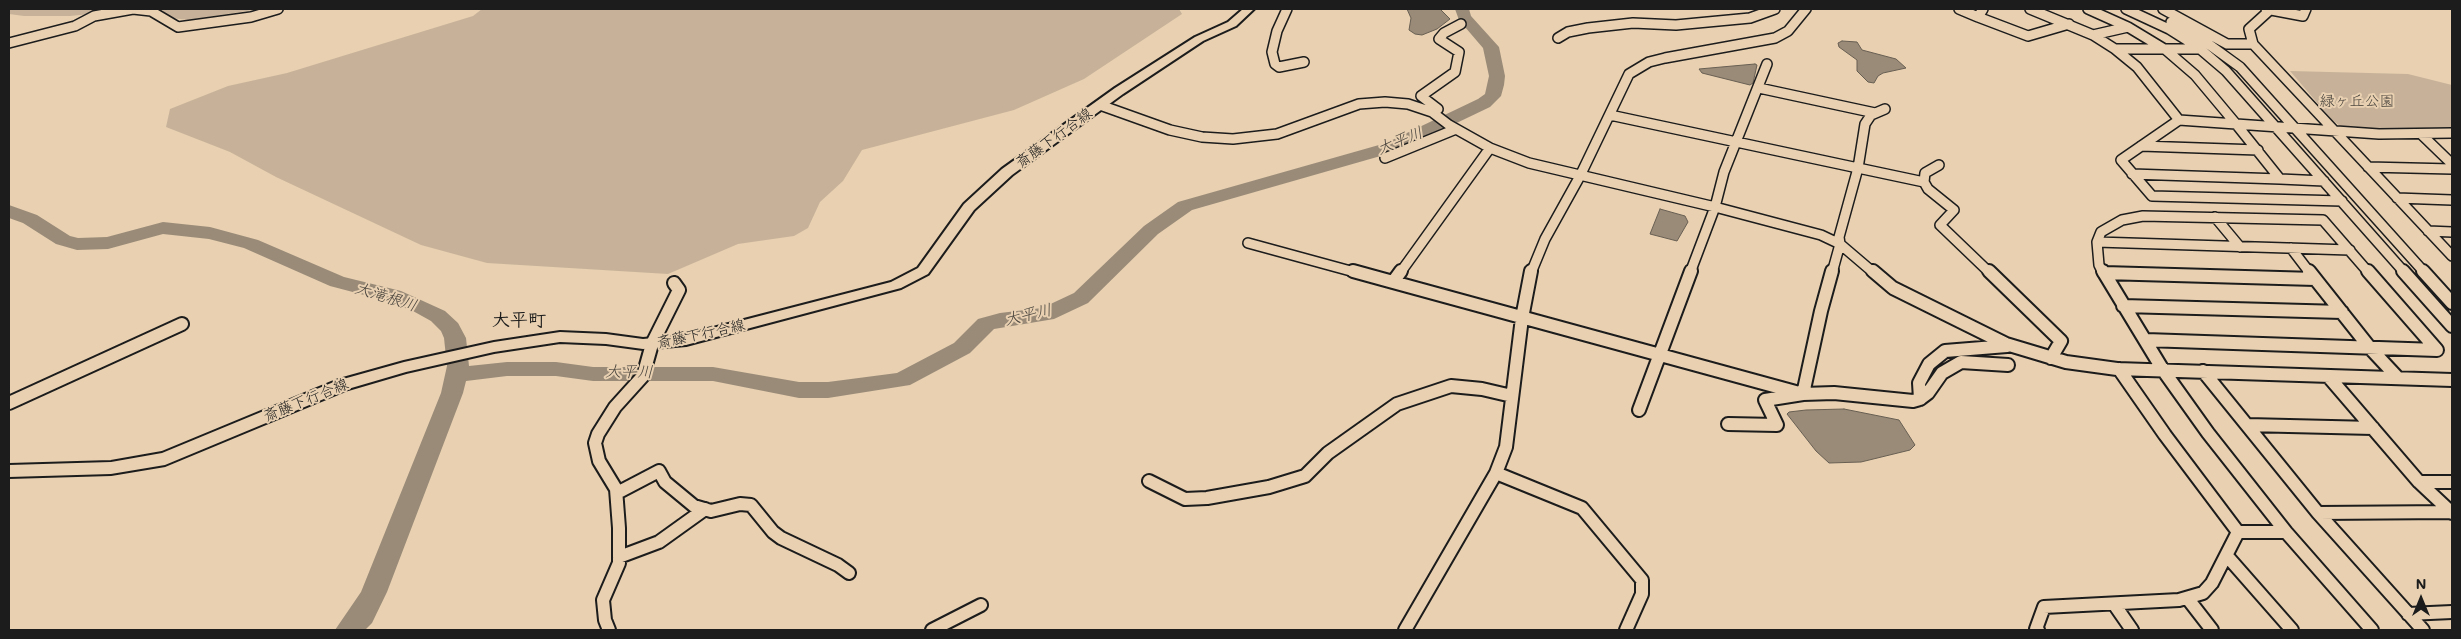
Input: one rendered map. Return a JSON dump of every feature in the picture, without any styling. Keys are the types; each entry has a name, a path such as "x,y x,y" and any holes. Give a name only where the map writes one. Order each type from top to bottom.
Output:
{"main road":[{"name":"斎藤下行合線","path":"9,471 111,468 164,459 342,385 411,365 494,347 560,337 598,338 652,344 717,332 886,289 910,279 923,271 966,211 1008,172 1100,105 1199,39 1232,24 1249,9"}],"street":[{"path":"9,42 75,26 94,16 133,9 151,11 165,22 178,27 251,17 278,9"},
{"path":"1287,9 1276,31 1272,52 1279,67 1304,62"},
{"path":"1558,38 1568,32 1588,28 1633,23 1676,25 1750,18 1775,9"},
{"path":"1405,630 1496,473 1506,447 1522,318 1532,268 1545,239 1580,176 1624,83 1639,67 1665,58 1775,38 1788,30 1806,9"},
{"path":"1959,9 1981,13 2028,36 2069,24"},
{"path":"2030,9 2093,35 2115,50 2137,67 2179,120"},
{"path":"2088,9 2128,27 2164,49 2195,75 2280,179"},
{"path":"2126,9 2169,29 2200,49 2226,71 2278,126 2342,202 2452,326"},
{"path":"2142,9 2200,38 2240,67 2452,303"},
{"path":"2163,9 2227,44 2253,44"},
{"path":"2306,9 2303,16 2269,9 2250,29 2250,38 2253,44 2452,256"},
{"path":"1447,122 1442,112 1421,96 1455,72 1459,60 1459,52 1439,39 1444,33 1461,24"},
{"path":"2093,35 2128,27"},
{"path":"2115,50 2200,49"},
{"path":"1639,410 1715,207 1724,172 1767,64"},
{"path":"1758,88 1880,111 1865,124 1858,168 1839,237 1840,244 1821,312 1803,394"},
{"path":"1100,105 1170,130 1219,139 1277,134 1298,128 1359,104 1371,102 1408,104 1447,122 1490,148 1529,163 1805,229 1840,244 1893,288 1934,310 2010,346 2051,358 2119,369 2450,381"},
{"path":"1610,115 1924,182"},
{"path":"2342,202 2152,196 2121,160 2179,120 2334,130 2421,134 2452,133"},
{"path":"1385,158 1447,122"},
{"path":"2421,134 2452,164"},
{"path":"2141,146 2258,150"},
{"path":"1393,282 1490,148"},
{"path":"1939,165 1925,173 1924,182 1928,189 1954,210 1940,225 2061,341 2051,358"},
{"path":"2368,167 2452,169"},
{"path":"2132,174 2324,180"},
{"path":"2397,198 2452,200"},
{"path":"2146,340 2437,350 2323,220 2155,216 2132,218 2108,227 2101,232 2096,242 2098,260 2104,273 2163,370 2208,433 2286,532 2372,630"},
{"path":"2215,217 2240,247"},
{"path":"2428,231 2452,232"},
{"path":"2096,242 2350,250"},
{"path":"1248,244 1803,394"},
{"path":"2291,248 2370,348 2398,378"},
{"path":"2104,273 2316,279"},
{"path":"609,630 605,620 603,600 619,557 616,493 612,481 599,461 595,443 615,407 642,376 652,344 679,290 674,284"},
{"path":"2123,306 2342,312"},
{"path":"9,403 182,324"},
{"path":"1920,398 1919,383 1929,364 1945,351 2010,346"},
{"path":"1728,424 1777,425 1765,400 1803,394 1834,393 1913,401 1928,393 1942,373 1961,362 2008,365"},
{"path":"2119,369 2165,435 2238,532"},
{"path":"2202,371 2318,513 2423,630"},
{"path":"2328,376 2419,482 2452,512"},
{"path":"1149,481 1185,499 1207,498 1269,487 1305,476 1328,453 1397,404 1435,390 1462,386 1512,396"},
{"path":"2247,425 2373,428"},
{"path":"616,493 659,471 664,482 688,502 711,511 740,504 751,505 773,532 781,538 838,565 849,573"},
{"path":"1496,473 1582,508 1642,580 1642,594 1626,630"},
{"path":"2419,482 2452,482"},
{"path":"619,557 659,542 705,510"},
{"path":"2318,513 2452,512"},
{"path":"2238,532 2286,532"},
{"path":"2038,630 2036,628 2044,607 2188,599 2203,593 2212,584 2238,532"},
{"path":"2227,556 2245,574 2292,630"},
{"path":"2188,599 2212,630"},
{"path":"2114,604 2132,630"},
{"path":"932,630 981,605"},
{"path":"2408,614 2452,612"}],"green space":[{"path":"9,9 140,9 70,16 24,16 9,14"},
{"path":"161,9 259,9 189,20 171,18"},
{"path":"482,9 1179,9 1182,14 1084,79 1014,110 862,150 843,181 820,202 808,228 794,236 738,244 668,274 487,263 421,245 276,177 230,152 166,127 170,109 228,86 287,73 473,16"},
{"name":"緑ヶ丘公園","path":"2290,71 2408,74 2452,85 2452,128 2352,129 2340,126 2332,120"}],"shaded area":[{"path":"1407,9 1440,9 1450,19 1437,29 1422,35 1415,34 1409,30 1411,18"},
{"path":"1842,41 1857,42 1862,50 1896,59 1906,68 1883,73 1878,76 1874,83 1868,82 1857,71 1857,60 1839,47 1838,43"},
{"path":"1757,65 1753,83 1750,85 1702,73 1699,69"},
{"path":"1660,209 1685,216 1688,222 1677,241 1650,234"},
{"path":"1844,409 1899,420 1915,445 1910,450 1861,462 1829,463 1816,451 1787,414 1789,412 1806,410"}],"waterway":[{"name":"大平川","path":"457,375 507,369 556,369 593,374 713,374 799,390 828,390 902,380 962,348 986,324 1000,320 1047,314 1081,298 1151,230 1185,206 1392,147 1484,103 1493,96 1496,85 1497,76 1491,47 1464,17 1462,9"},
{"name":"大滝根川","path":"9,211 30,219 63,240 77,244 108,243 163,228 210,233 251,244 337,282 394,296 420,306 438,316 450,328 455,338 458,366 452,393 374,592 362,615 349,630"}],"district":[{"name":"大平町","path":"519,320"}]}
